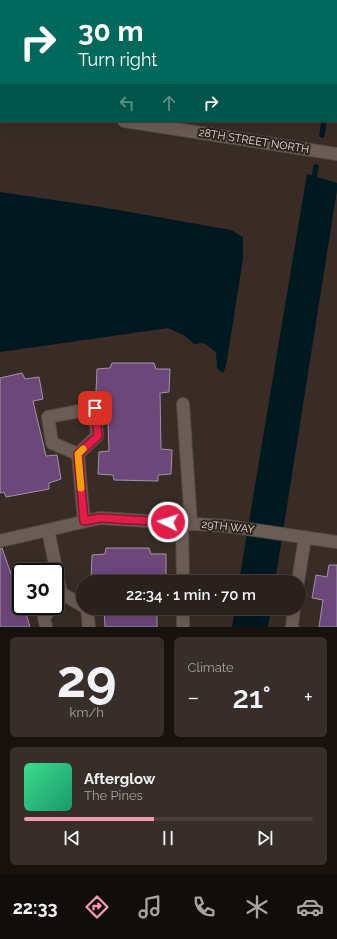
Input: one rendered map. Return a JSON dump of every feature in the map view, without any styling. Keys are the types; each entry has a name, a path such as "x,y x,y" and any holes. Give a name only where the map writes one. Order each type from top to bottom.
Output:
{"street":[{"name":"28TH STREET NORTH","path":"130,122 337,154"},
{"path":"183,404 187,524 183,575"},
{"path":"95,408 98,436 78,454 52,443 48,417 95,408"},
{"path":"78,454 84,521"},
{"name":"29TH WAY","path":"0,541 100,518 227,526 337,542"},
{"path":"48,530 53,563"},
{"path":"299,575 305,537"},
{"path":"64,600 76,604"},
{"path":"46,615 44,618 46,627"},
{"path":"88,615 89,627"},
{"path":"183,615 183,625"},
{"path":"292,627 293,615"}],"water":[{"path":"307,174 337,183 337,190 276,575 240,575"},
{"path":"0,192 101,207 231,230 243,237 243,259 226,366 223,373 217,368 216,352 204,343 194,344 185,336 168,328 0,352"},
{"path":"234,615 270,615 268,627 232,627"}],"building":[{"path":"112,363 154,363 156,369 170,369 169,392 160,393 161,449 172,450 171,474 158,475 158,481 114,480 113,475 98,474 99,452 109,451 107,394 96,392 97,369 110,368"},
{"path":"22,373 25,379 39,377 43,399 33,401 46,456 57,455 61,479 49,483 49,489 6,497 4,492 0,493 0,378"},
{"path":"0,548 2,548 12,574 12,615 27,615 30,627 0,627"},
{"path":"106,548 149,548 151,554 166,554 166,575 91,575 92,555 105,554"},
{"path":"329,565 337,565 337,627 319,627 323,600 312,598 316,575 327,577"},
{"path":"104,615 157,615 157,627 105,627"}],"waterway":[{"path":"322,135 324,122"},
{"path":"313,184 316,167"}],"slow traffic":[{"path":"81,488 78,454 83,449"}],"route":[{"path":"95,408 98,436 78,454 84,521 100,518 168,522"}]}
